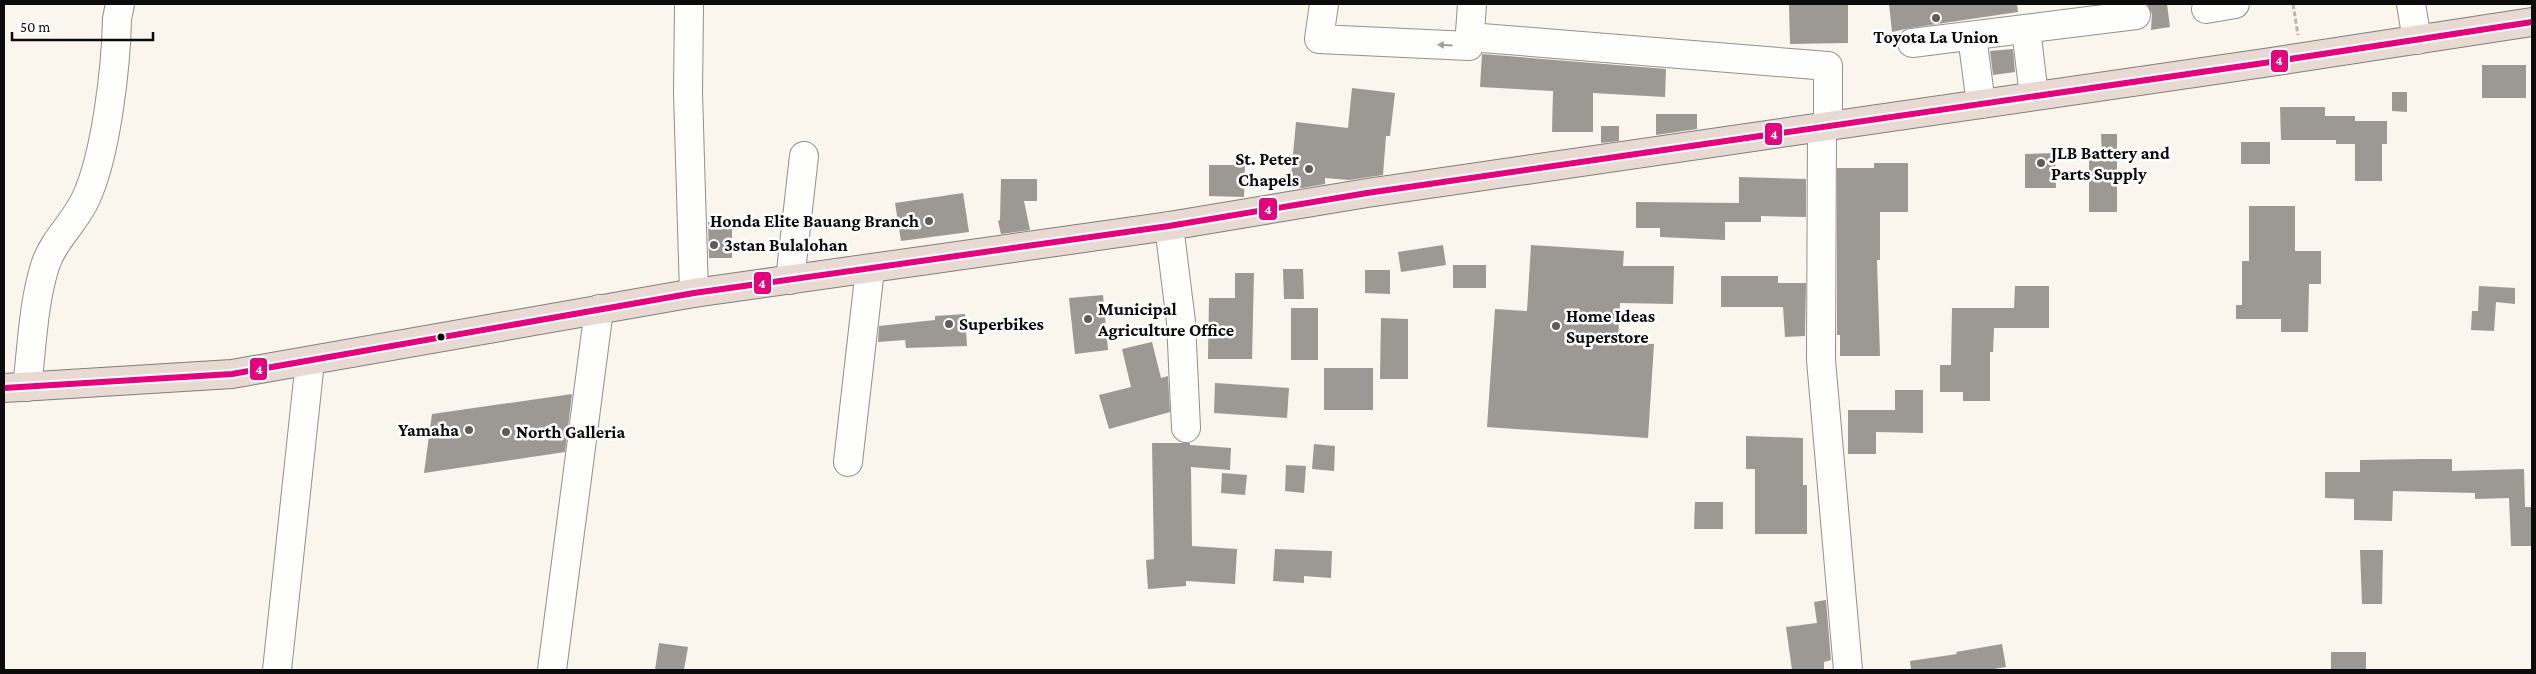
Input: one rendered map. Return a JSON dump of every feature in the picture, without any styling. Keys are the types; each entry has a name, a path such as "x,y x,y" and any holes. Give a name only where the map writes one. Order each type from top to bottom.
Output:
{"highway":[{"path":"15,387 232,374 694,294 1169,226 1367,193 2532,22"}],"street":[{"path":"15,387 45,266 61,233 86,199 93,179 105,126 118,4"},
{"path":"689,4 688,94 694,294"},
{"path":"1324,4 1319,38 1469,46 1472,4"},
{"path":"2206,9 2235,4"},
{"path":"2411,4 2417,40"},
{"path":"1912,43 2136,15"},
{"path":"2026,29 2034,96"},
{"path":"1972,36 1980,104"},
{"path":"1470,37 1828,66 1825,126 1821,360 1848,670"},
{"path":"790,280 804,156"},
{"path":"1169,226 1181,322 1186,428"},
{"path":"848,462 870,269"},
{"path":"552,670 599,309"},
{"path":"277,670 310,362"}],"path":[{"path":"2293,4 2296,25"}],"building":[{"path":"1789,4 1848,4 1848,43 1790,44"},
{"name":"Toyota La Union","path":"1889,4 2017,4 2018,12 1892,32"},
{"path":"2147,4 2167,4 2170,27 2151,30 2152,14"},
{"path":"2013,49 2015,72 1993,75 1990,51"},
{"path":"1482,54 1666,69 1665,97 1593,93 1593,132 1552,132 1553,91 1480,87"},
{"path":"2482,65 2526,65 2526,98 2482,98"},
{"path":"1352,88 1395,93 1390,136 1386,136 1383,175 1349,180 1325,178 1325,184 1302,188 1290,187 1296,122 1348,128"},
{"path":"2392,92 2407,92 2407,112 2392,111"},
{"path":"2280,107 2325,107 2325,116 2355,116 2355,121 2387,121 2387,144 2382,144 2382,181 2355,181 2355,144 2336,144 2336,140 2281,140"},
{"path":"1656,114 1697,114 1697,129 1656,135"},
{"path":"1601,126 1619,126 1619,141 1601,143"},
{"path":"2101,134 2117,134 2117,212 2089,212 2089,156 2102,157"},
{"path":"2241,142 2270,142 2270,164 2241,164"},
{"path":"2055,153 2056,188 2025,188 2025,154"},
{"path":"1874,163 1908,163 1908,212 1880,212 1880,260 1877,260 1880,356 1840,356 1840,335 1837,335 1837,168 1874,168"},
{"path":"1209,165 1245,165 1244,197 1209,196"},
{"path":"1739,177 1806,179 1806,217 1761,216 1761,222 1725,222 1725,240 1660,237 1660,228 1636,228 1636,202 1739,203"},
{"path":"1001,179 1037,179 1037,201 1024,201 1030,230 1001,234 998,221 1000,220"},
{"path":"963,193 969,232 901,241 895,203"},
{"path":"2249,206 2295,206 2295,251 2321,251 2321,284 2309,284 2308,332 2281,332 2281,319 2236,319 2236,305 2242,305 2242,261 2249,261"},
{"path":"708,222 732,222 732,258 709,258"},
{"path":"1443,245 1446,265 1401,272 1398,252"},
{"name":"Home Ideas Superstore","path":"1531,245 1624,251 1623,266 1674,266 1673,304 1620,303 1618,342 1654,344 1648,438 1487,427 1495,309 1527,311"},
{"path":"1453,265 1486,265 1486,288 1453,288"},
{"path":"1283,269 1303,269 1304,299 1284,299"},
{"path":"1365,270 1390,270 1390,294 1365,293"},
{"path":"1235,273 1254,273 1252,359 1208,359 1209,298 1235,298"},
{"path":"1721,276 1778,276 1778,283 1806,283 1805,336 1785,337 1783,307 1721,307"},
{"path":"2015,286 2049,286 2049,328 1994,328 1993,352 1990,352 1990,401 1963,401 1963,392 1940,392 1940,365 1951,365 1952,308 2014,308"},
{"path":"2479,286 2515,288 2515,304 2496,302 2494,331 2471,330 2472,311 2478,311"},
{"path":"1103,295 1108,350 1075,354 1069,298"},
{"path":"1291,308 1318,308 1318,360 1291,360"},
{"path":"965,314 967,346 906,348 905,340 878,342 879,326 935,320 935,316"},
{"path":"1381,318 1408,319 1408,379 1380,379"},
{"path":"1152,342 1161,378 1168,376 1170,412 1109,429 1099,395 1131,387 1122,349"},
{"path":"1324,368 1373,368 1373,410 1324,410"},
{"path":"1215,383 1289,388 1287,418 1214,413"},
{"path":"1895,390 1923,390 1923,433 1876,432 1876,454 1848,454 1848,410 1895,410"},
{"name":"North Galleria","path":"572,394 565,452 424,473 432,414"},
{"path":"1746,436 1803,438 1803,485 1807,485 1807,534 1755,534 1755,469 1746,469"},
{"path":"1152,443 1190,443 1190,445 1231,448 1230,470 1191,467 1192,546 1237,549 1235,584 1186,581 1186,586 1148,589 1146,560 1154,559"},
{"path":"1314,444 1335,446 1334,471 1312,469"},
{"path":"2452,459 2452,471 2524,469 2525,507 2532,507 2532,546 2511,546 2509,498 2475,499 2475,493 2393,491 2392,521 2354,520 2354,499 2325,498 2325,472 2360,472 2360,460"},
{"path":"1286,465 1306,466 1304,493 1285,491"},
{"path":"1222,473 1247,475 1245,495 1221,493"},
{"path":"1695,502 1723,502 1723,529 1694,529"},
{"path":"1275,549 1332,551 1331,578 1304,576 1304,583 1273,581"},
{"path":"2360,550 2383,550 2382,604 2362,604"},
{"path":"1826,600 1831,660 1824,662 1824,670 1792,670 1786,627 1817,623 1814,602"},
{"path":"659,643 688,647 684,670 655,670"},
{"path":"2002,644 2006,667 1988,670 1911,670 1910,661 1957,654 1956,652"},
{"path":"2331,652 2366,652 2366,670 2331,670"}],"transit line":[{"name":"4","path":"4,388 232,374 694,293 1169,226 1367,193 2264,63 2532,22"}],"place":[{"name":"Toyota La Union","path":"1936,18"},
{"name":"JLB Battery and Parts Supply","path":"2041,163"},
{"name":"St. Peter Chapels","path":"1309,169"},
{"name":"Honda Elite Bauang Branch","path":"929,221"},
{"name":"3stan Bulalohan","path":"714,245"},
{"name":"Municipal Agriculture Office","path":"1088,319"},
{"name":"Superbikes","path":"949,324"},
{"name":"Home Ideas Superstore","path":"1556,326"},
{"name":"Yamaha","path":"469,430"},
{"name":"North Galleria","path":"506,432"}]}
